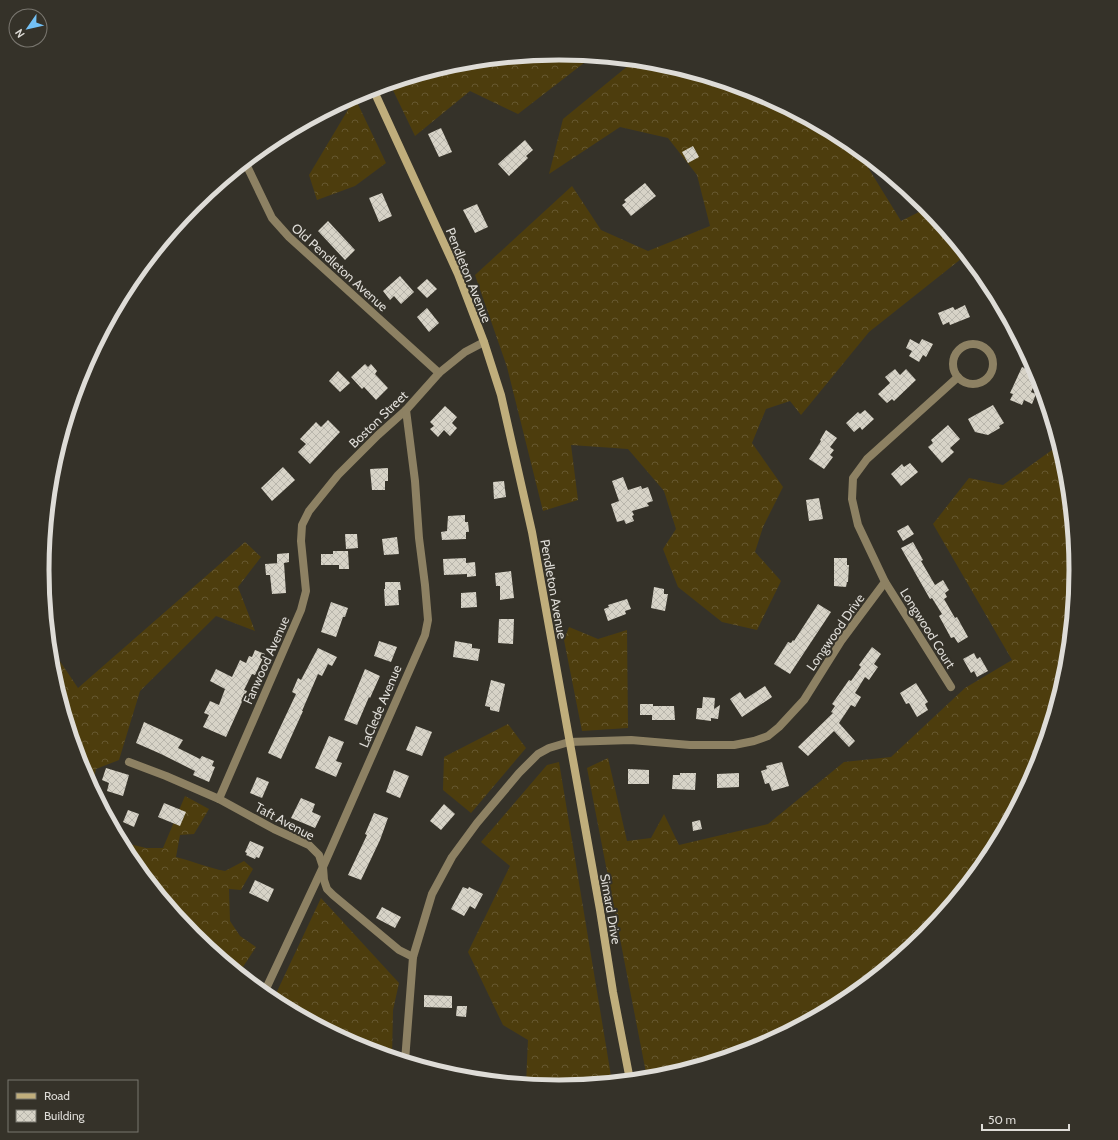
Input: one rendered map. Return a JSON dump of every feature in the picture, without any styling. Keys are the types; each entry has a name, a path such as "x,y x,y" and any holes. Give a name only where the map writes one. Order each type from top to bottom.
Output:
{"street":[{"name":"Pendleton Avenue","path":"376,95 458,274 484,342 501,395 527,510 569,742"},
{"name":"Old Pendleton Avenue","path":"247,167 272,218 289,237 439,373"},
{"name":"Boston Street","path":"302,525 309,511 338,475 378,435 406,410 439,373 465,352 484,342"},
{"path":"975,344 987,350 992,361 992,367 986,378 975,384 969,383 958,377 954,371 953,365 954,358 962,347 975,344"},
{"path":"885,582 858,525 852,499 853,478 867,459 958,377"},
{"name":"LaClede Avenue","path":"267,987 323,867 425,635 428,620 419,538 415,481 406,410"},
{"name":"Fanwood Avenue","path":"219,799 302,610 306,591 301,541 302,525"},
{"name":"Longwood Drive","path":"569,742 631,740 690,745 734,745 754,741 768,736 779,727 804,700 841,641 885,582"},
{"name":"Longwood Court","path":"885,582 951,687"},
{"path":"405,1056 412,958 432,894 452,857 477,823 519,773 538,754 549,748 569,742"},
{"name":"Simard Drive","path":"569,742 629,1075"},
{"name":"Taft Avenue","path":"129,762 219,799 274,829 309,845 318,854 323,867 324,880 327,889 399,950 412,958"}],"green space":[{"path":"526,61 587,61 518,114 470,91 415,136 392,88 427,77 492,64"},
{"path":"629,65 691,77 723,87 754,99 814,128 865,162 901,221 922,211 962,258 869,332 801,415 790,401 766,409 752,443 783,487 763,527 755,552 781,581 757,630 722,622 678,587 663,549 676,529 664,491 628,449 571,445 578,500 543,511 507,367 475,275 572,186 601,230 648,251 710,226 697,175 668,138 620,127 549,174 563,119"},
{"path":"357,102 386,163 355,186 317,200 309,175 351,105"},
{"path":"1054,448 1065,503 1069,570 1065,637 1052,702 1030,765 1001,825 964,880 920,931 869,975 842,994 814,1012 754,1041 691,1063 646,1072 587,768 608,758 627,841 651,838 664,814 679,845 768,824 844,762 891,757 965,688 1012,660 933,524 969,478 1003,485"},
{"path":"245,542 261,557 238,587 255,631 216,616 140,691 119,760 96,769 94,778 76,734 66,702 57,656 78,688"},
{"path":"569,627 598,639 627,630 628,728 582,731 564,640"},
{"path":"508,724 526,748 471,813 443,790 444,757"},
{"path":"559,762 611,1077 559,1080 526,1079 528,1040 503,1025 468,952 510,866 481,842 547,765"},
{"path":"185,796 209,809 194,834 180,835 176,857 225,871 244,861 253,869 241,890 229,889 230,921 240,936 256,947 242,969 198,931 154,880 129,844 146,848 163,848"},
{"path":"321,898 399,983 393,1010 392,1052 333,1027 304,1012 276,994"}],"building":[{"path":"441,128 452,152 439,157 428,134"},
{"path":"525,140 533,150 526,156 528,158 509,176 498,164"},
{"path":"693,146 699,157 688,163 682,152"},
{"path":"645,183 656,196 631,216 622,205 626,202 624,200"},
{"path":"382,193 392,216 379,222 369,198"},
{"path":"477,204 488,227 475,233 463,210"},
{"path":"328,221 355,250 345,260 318,231"},
{"path":"400,276 414,292 401,304 394,296 390,300 383,291"},
{"path":"427,279 437,289 427,298 417,288"},
{"path":"965,305 970,317 950,325 949,322 943,325 938,313 953,307 955,310"},
{"path":"427,308 439,323 429,332 417,317"},
{"path":"910,339 919,344 922,339 933,344 926,357 923,355 919,362 909,356 912,351 906,348"},
{"path":"365,364 368,367 371,364 377,371 375,374 388,388 376,400 364,387 362,389 351,377"},
{"path":"1022,367 1028,370 1034,385 1031,392 1036,394 1032,404 1024,400 1022,405 1010,400 1013,394 1010,393"},
{"path":"895,369 900,375 906,369 916,380 894,401 892,399 887,403 878,394 890,383 885,377"},
{"path":"338,371 350,383 340,392 329,381"},
{"path":"993,405 1004,423 999,426 1000,428 988,435 975,432 968,419"},
{"path":"445,406 457,417 452,423 457,428 450,436 444,430 438,437 430,429 434,426 430,422"},
{"path":"865,410 874,419 862,430 860,427 854,432 846,423 858,412 860,414"},
{"path":"328,420 340,432 310,464 298,452 306,444 300,439 316,422 321,427"},
{"path":"948,425 960,439 950,448 954,452 942,463 928,447 933,443 931,440"},
{"path":"826,430 837,438 830,447 834,450 830,455 833,457 824,469 809,459 821,441 820,440"},
{"path":"910,463 918,472 901,486 891,474 902,464 904,467"},
{"path":"283,467 295,480 272,501 261,488"},
{"path":"388,468 388,481 385,481 385,490 372,490 370,469"},
{"path":"623,477 628,490 641,486 642,489 648,487 653,501 647,503 649,506 632,511 634,521 626,524 624,520 617,522 611,504 619,501 612,481"},
{"path":"504,481 506,497 494,499 493,482"},
{"path":"819,498 823,519 809,521 806,500"},
{"path":"465,515 465,522 468,522 469,532 466,532 466,539 442,540 441,532 447,531 448,516"},
{"path":"908,525 914,534 903,541 897,531"},
{"path":"345,534 357,534 358,548 346,549"},
{"path":"397,537 399,554 384,555 382,539"},
{"path":"913,542 923,560 921,561 935,585 943,580 949,590 945,593 947,597 944,599 955,618 957,617 968,637 958,643 954,637 951,638 939,616 942,614 932,598 930,599 901,548"},
{"path":"333,551 348,551 349,569 339,569 339,565 321,565 321,554 333,554"},
{"path":"289,553 289,562 284,563 286,593 272,594 270,575 266,575 265,564 280,563 277,563 277,554"},
{"path":"466,558 466,563 475,562 476,576 467,577 467,574 444,575 443,559"},
{"path":"834,558 847,558 847,565 849,565 848,582 846,587 834,586"},
{"path":"511,571 514,598 500,600 500,586 496,586 495,573"},
{"path":"385,582 400,582 401,590 398,590 399,605 385,606"},
{"path":"654,587 664,589 664,594 668,594 665,611 651,608"},
{"path":"476,592 477,607 461,608 461,593"},
{"path":"627,599 631,609 625,611 626,614 608,621 604,609 609,607 608,605"},
{"path":"331,602 348,608 336,637 321,632"},
{"path":"818,604 831,612 790,674 774,664 788,642 791,643 793,640 794,641"},
{"path":"499,619 514,619 513,644 498,643"},
{"path":"379,641 397,647 391,662 374,656"},
{"path":"455,641 472,644 472,648 480,649 478,661 453,657"},
{"path":"872,647 881,654 874,664 878,667 869,680 865,677 855,693 861,697 855,707 851,705 839,723 855,741 849,747 834,731 808,756 798,747 833,713 831,712 835,706 832,704 849,680 851,681 861,667 859,665"},
{"path":"318,648 337,657 332,666 328,664 322,676 318,674 281,759 268,753 296,694 292,692 298,678 301,680"},
{"path":"255,650 265,654 255,675 252,674 244,690 247,691 226,737 203,727 209,715 204,713 210,701 219,705 225,689 210,681 216,669 232,677 240,660 246,663 249,656 252,657"},
{"path":"974,653 977,659 980,657 988,671 977,677 974,671 971,673 963,659"},
{"path":"365,669 380,676 357,725 344,720"},
{"path":"491,680 505,684 499,712 490,710 490,707 485,706"},
{"path":"916,683 928,702 925,704 928,710 917,717 909,703 906,704 900,693"},
{"path":"765,686 772,697 742,717 730,699 740,692 745,699"},
{"path":"703,697 715,698 714,709 720,705 718,719 711,718 711,721 696,719 697,708 702,708"},
{"path":"640,704 653,704 653,706 674,706 675,720 652,720 652,715 640,715"},
{"path":"144,722 183,740 178,748 200,759 202,756 214,761 212,766 215,767 209,782 193,775 195,771 136,743"},
{"path":"416,726 432,732 422,756 406,750"},
{"path":"329,736 344,742 336,761 342,763 336,777 315,768"},
{"path":"782,762 789,786 772,791 769,783 765,784 761,771 767,769 766,766"},
{"path":"106,768 129,775 123,796 107,791 109,783 102,780"},
{"path":"628,769 649,770 649,784 628,784"},
{"path":"394,770 409,776 400,798 386,792"},
{"path":"680,773 696,773 695,790 672,789 673,775 680,775"},
{"path":"739,773 739,787 717,788 717,774"},
{"path":"257,777 269,782 262,798 250,793"},
{"path":"301,798 315,804 312,812 321,816 315,828 291,818"},
{"path":"164,803 186,812 180,826 158,817"},
{"path":"444,804 455,814 441,830 430,821"},
{"path":"128,810 139,814 134,827 123,822"},
{"path":"374,813 388,818 380,840 361,880 348,875 367,835 365,834"},
{"path":"700,820 702,829 693,831 692,822"},
{"path":"250,841 264,847 259,858 256,857 255,859 246,855 247,853 245,852"},
{"path":"255,880 274,889 268,902 249,893"},
{"path":"463,887 468,889 469,887 483,894 475,909 470,906 464,916 451,909"},
{"path":"382,907 401,917 395,928 376,918"},
{"path":"424,995 452,996 452,1008 424,1007"},
{"path":"457,1006 467,1006 466,1017 456,1016"}]}
